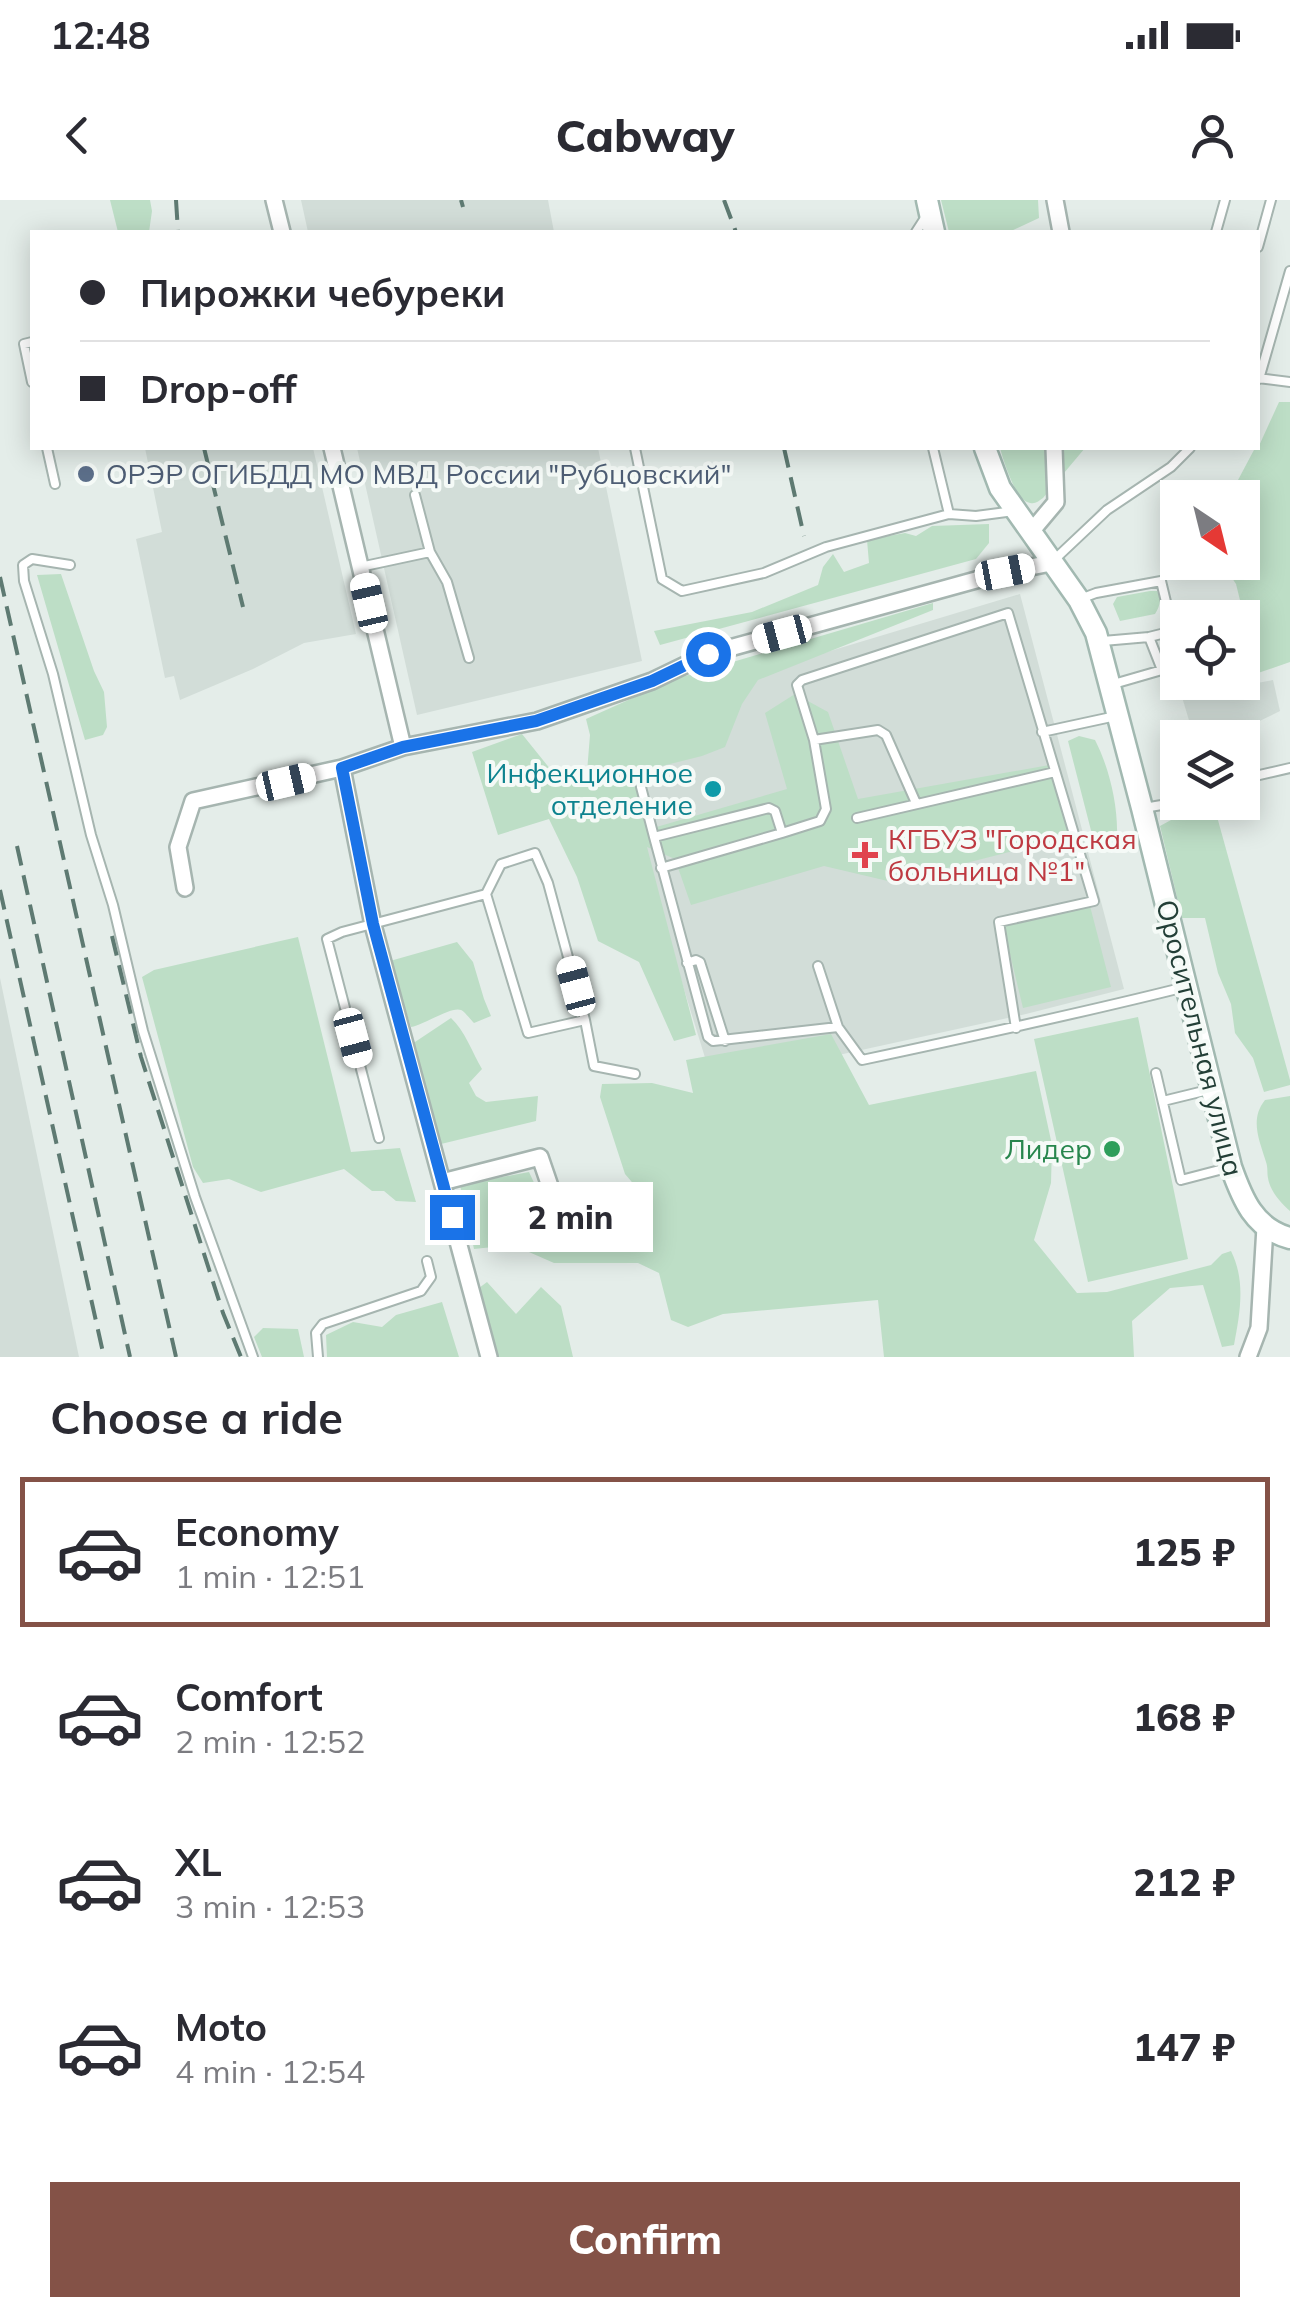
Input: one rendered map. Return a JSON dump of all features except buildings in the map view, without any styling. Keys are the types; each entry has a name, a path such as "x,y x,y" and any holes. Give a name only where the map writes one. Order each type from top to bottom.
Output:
{"main road":[{"name":"Оросительная улица","path":"986,450 1000,488 1078,600 1098,641 1231,1167 1241,1195 1265,1227"},
{"path":"1265,1227 1290,1238"}],"street":[{"path":"274,200 282,230"},
{"path":"1056,200 1061,230"},
{"path":"332,450 403,747"},
{"path":"1030,532 1056,502 1054,450"},
{"path":"185,888 178,847 193,801 342,768 403,747 536,721 652,681 708,654 1005,572 1051,563"},
{"path":"342,768 373,924 490,1357"},
{"path":"442,1182 540,1157 554,1198"},
{"path":"1248,1357 1259,1328 1265,1227"}],"lane":[{"path":"1217,230 1225,200"},
{"path":"1260,240 1271,200"},
{"path":"1260,371 1290,271"},
{"path":"30,342 24,344 30,372"},
{"path":"1260,378 1290,382"},
{"path":"47,450 55,484"},
{"path":"635,450 662,580 682,590 764,573 826,546 949,514 976,516 1015,510"},
{"path":"933,450 949,514"},
{"path":"1051,563 1107,510 1171,467 1188,450"},
{"path":"415,495 430,552 447,582 468,658"},
{"path":"360,567 430,552"},
{"path":"70,565 32,559 23,564 24,581 52,674 143,1031 195,1197 253,1357"},
{"path":"1078,600 1096,592 1161,581 1174,631 1098,641"},
{"path":"661,868 820,821 826,809 814,740 797,685 802,680 1008,613 1094,901 999,922 1016,1028"},
{"path":"1110,685 1162,670 1149,637"},
{"path":"1042,732 1118,716"},
{"path":"814,740 878,730 886,735 916,803"},
{"path":"1260,775 1290,768"},
{"path":"857,818 1055,772"},
{"path":"640,787 708,1037 713,1042 838,1027"},
{"path":"1142,808 1160,805"},
{"path":"654,838 769,808 775,811 782,834"},
{"path":"585,1020 528,1034 486,894 501,864 535,853 548,883 585,1020 594,1066 635,1074"},
{"path":"379,1138 327,939 486,894"},
{"path":"687,963 700,962 724,1040"},
{"path":"818,966 838,1027 862,1060 1185,987"},
{"path":"1156,1073 1181,1180 1231,1167"},
{"path":"1163,1101 1212,1089"},
{"path":"318,1357 316,1333 323,1324 421,1290 431,1278 427,1261"}],"shaded area":[{"path":"301,200 548,200 554,230 308,230"},
{"path":"145,450 313,450 356,634 304,643 180,700 174,676 165,678 136,539 162,532"},
{"path":"357,450 598,450 642,661 417,715"},
{"name":"КГБУЗ \"Городская больница №1\"","path":"1020,594 1124,989 834,1056 711,1077 601,720"},
{"path":"1273,680 1280,711 1260,721 1189,720 1183,700 1260,700 1260,682"},
{"path":"0,978 79,1357 0,1357"}],"green space":[{"path":"110,200 150,200 149,230 118,230"},
{"path":"941,200 1038,200 1039,218 1013,230 948,230"},
{"path":"1279,402 1290,402 1290,662 1260,672 1260,600 1240,600 1233,580 1260,580 1260,480 1238,480 1254,450 1260,450"},
{"path":"1001,450 1083,450 1036,503 1023,499 1010,478"},
{"path":"989,524 989,543 976,559 660,645 654,631 752,612 818,585 823,567 833,554 844,572 869,563 867,540 905,533 916,536 932,526"},
{"path":"61,574 104,692 107,727 103,735 85,740 37,575"},
{"path":"1157,591 1160,597 1155,614 1120,621 1113,604 1117,597"},
{"path":"933,603 933,610 758,680 742,704 725,747 634,773 653,828 787,789 765,713 795,694 828,712 858,799 1055,764 1072,836 892,882 824,866 691,905 675,859 647,847 696,1035 674,1041 639,962 598,941 577,877 549,819 498,835 472,752 522,734 555,775 587,772 590,735 586,719 675,679"},
{"path":"1079,736 1095,740 1114,799 1117,835 1095,846 1068,741"},
{"path":"1171,820 1218,820 1290,1085 1264,1092 1253,1058 1235,1033 1231,1004 1218,973 1205,918 1182,918 1160,826"},
{"path":"1090,906 1111,987 1023,1008 1003,925"},
{"path":"298,937 351,1152 400,1148 416,1202 396,1201 384,1191 372,1191 344,1169 261,1192 229,1179 203,1183 193,1167 142,977 154,970"},
{"path":"457,942 473,962 491,1016 474,1023 457,1009 411,1027 390,961"},
{"name":"Лидер","path":"1138,1017 1188,1259 1088,1282 1034,1039"},
{"path":"451,1018 482,1069 469,1083 476,1096 486,1102 538,1096 536,1121 441,1144 412,1044"},
{"path":"831,1034 869,1105 1036,1071 1052,1145 1051,1183 1034,1240 1077,1293 1107,1292 1211,1265 1231,1251 1240,1285 1234,1345 1222,1347 1203,1285 1170,1288 1132,1321 1134,1357 884,1357 878,1300 723,1314 688,1327 671,1320 659,1273 638,1263 554,1263 513,1245 474,1249 460,1185 529,1172 558,1234 626,1222 649,1202 625,1174 600,1097 602,1084 652,1083 693,1093 686,1060"},
{"path":"1290,1096 1290,1211 1269,1183 1257,1123 1265,1100"},
{"path":"487,1282 516,1314 541,1287 561,1306 573,1357 497,1357 479,1288"},
{"path":"442,1302 459,1357 327,1357 326,1335 353,1322 382,1327 396,1315"},
{"path":"263,1328 298,1329 304,1357 262,1357 254,1337"}],"railway":[{"path":"176,200 178,230"},
{"path":"461,200 463,207"},
{"path":"724,200 735,230"},
{"path":"204,450 243,607"},
{"path":"784,450 804,536"},
{"path":"0,577 176,1357"},
{"path":"17,846 130,1357"},
{"path":"0,890 104,1357"},
{"path":"112,936 141,1057 223,1313 241,1357"}],"place":[{"name":"ОРЭР ОГИБДД МО МВД России \"Рубцовский\"","path":"86,474"},
{"name":"Инфекционное отделение","path":"713,789"},
{"name":"КГБУЗ \"Городская больница №1\"","path":"865,855"},
{"name":"Лидер","path":"1112,1149"}],"route":[{"path":"452,1217 373,924 342,768 403,747 536,721 652,681 708,654"}]}
